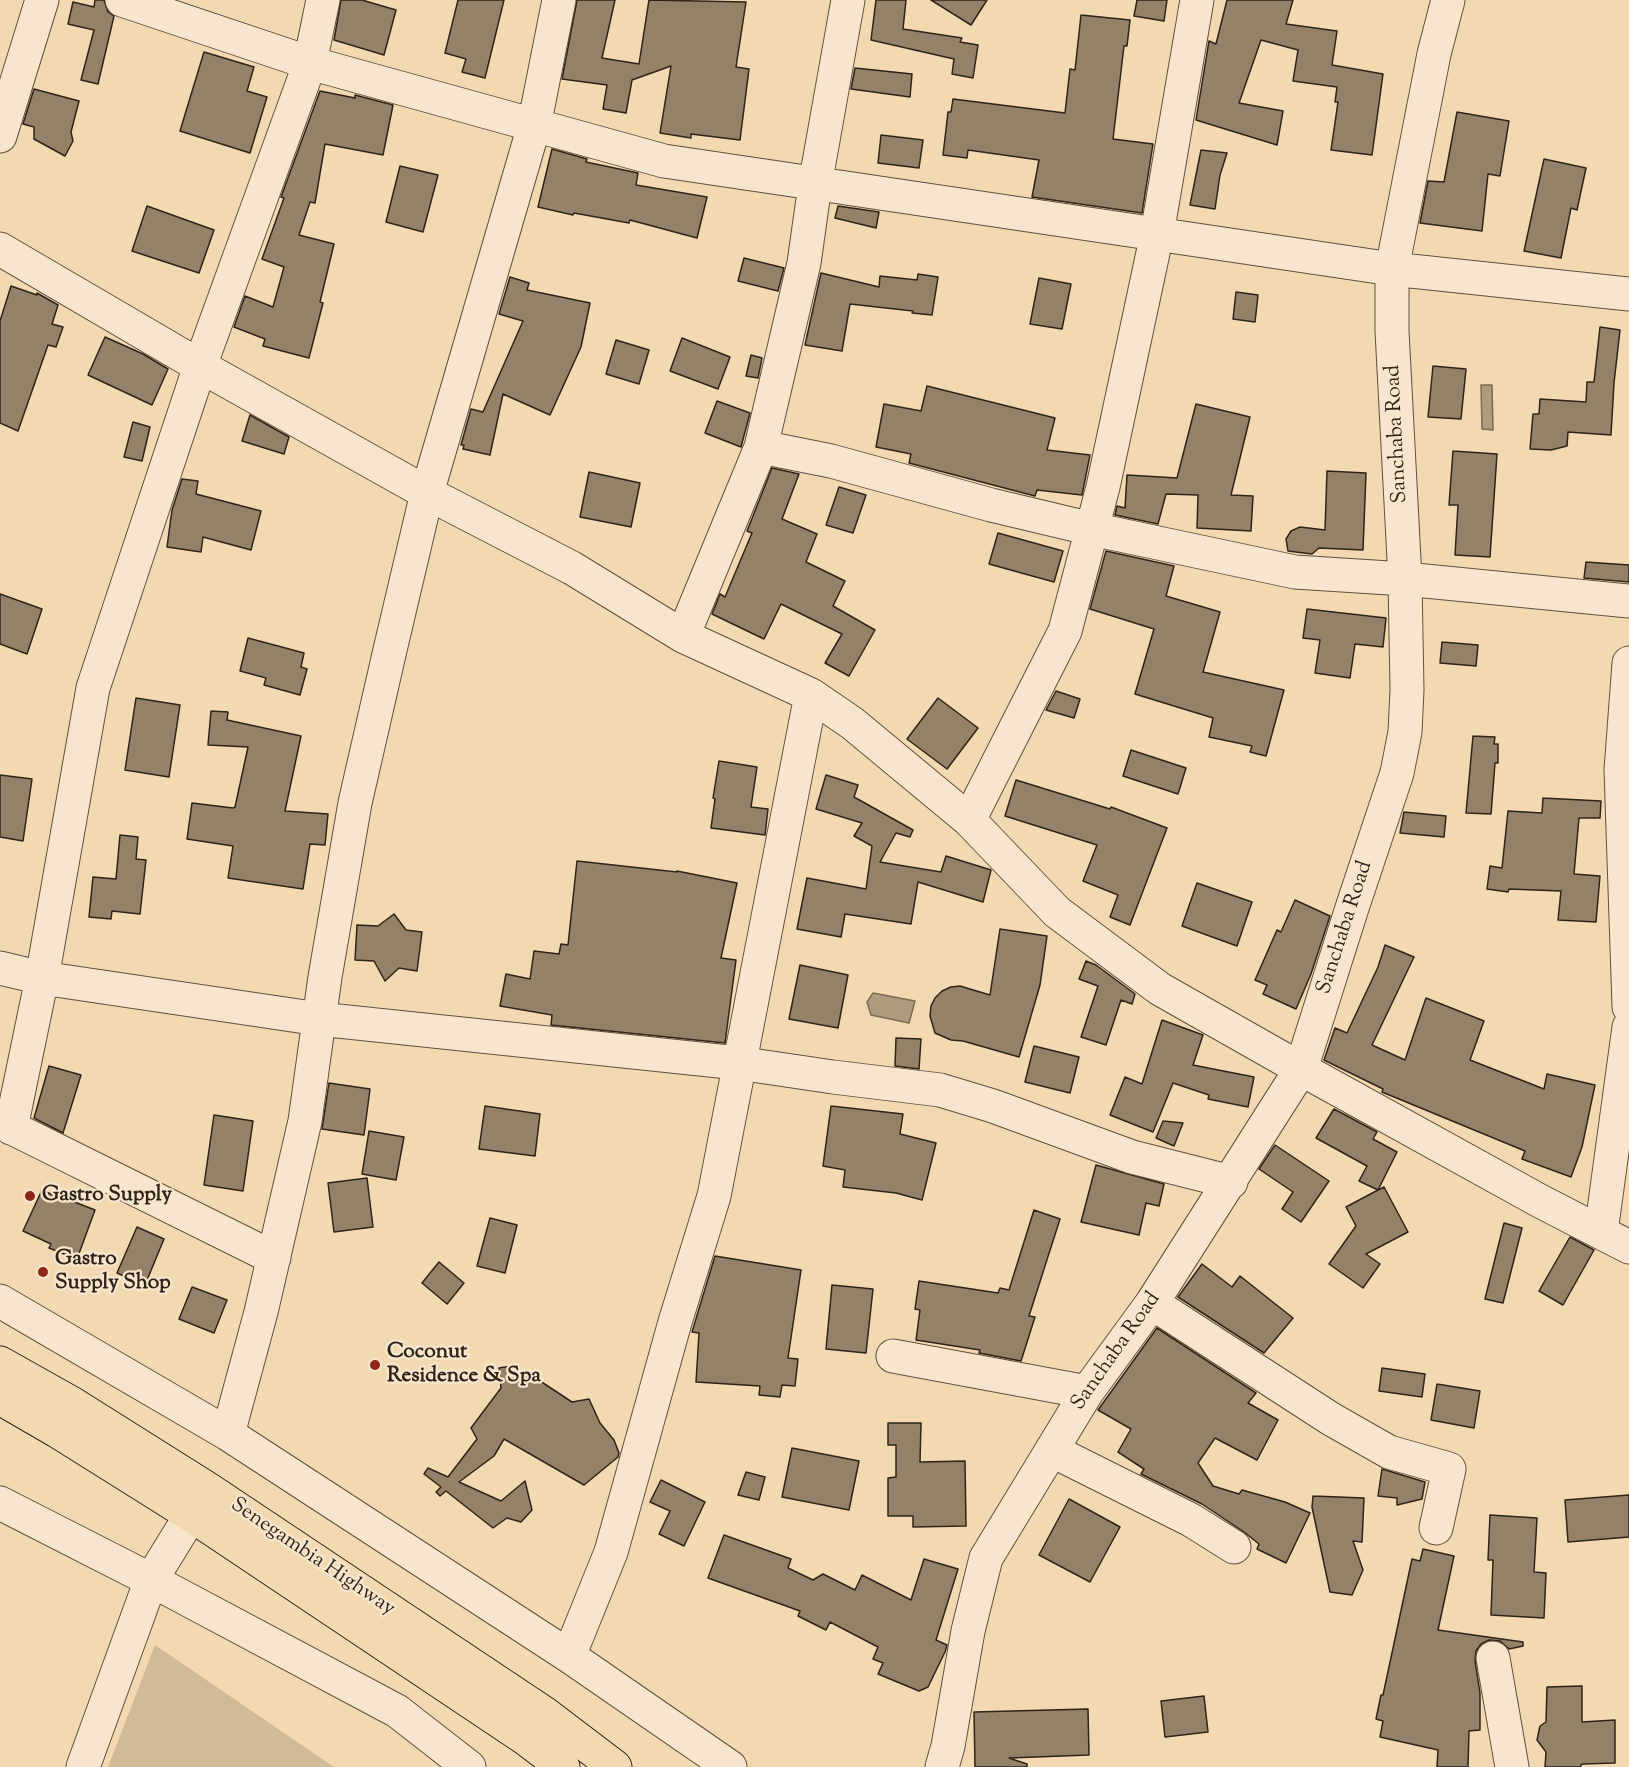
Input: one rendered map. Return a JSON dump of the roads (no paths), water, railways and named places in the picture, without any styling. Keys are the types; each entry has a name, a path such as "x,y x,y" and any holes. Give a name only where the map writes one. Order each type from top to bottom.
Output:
{"main road":[{"name":"Senegambia Highway","path":"0,1363 73,1404 188,1476 544,1713 615,1767"},
{"name":"Senegambia Highway","path":"0,1398 67,1436 191,1515 516,1732 563,1767"}],"street":[{"path":"0,136 42,0"},
{"path":"122,0 310,63 664,161 1392,268 1629,294"},
{"path":"274,1258 5,1125 42,978 93,688 200,366 310,63 323,0"},
{"path":"228,1434 274,1258 305,1121 355,803 427,493 534,126 559,0"},
{"path":"683,636 761,447 804,263 815,185 848,0"},
{"path":"969,820 1065,631 1103,487 1157,234 1197,0"},
{"name":"Sanchaba Road","path":"942,1767 948,1746 968,1631 986,1558 1024,1492 1053,1450 1087,1392 1152,1303 1301,1069 1398,773 1405,732 1407,690 1405,579 1392,331 1392,268 1430,76 1448,0"},
{"path":"0,249 200,366 427,493 572,568 683,636 811,695 852,723 969,820 1057,912 1160,988 1301,1069 1615,1240 1629,1027"},
{"path":"761,447 831,461 991,505 1092,529 1295,572 1405,579 1629,601"},
{"path":"1629,663 1621,770 1629,1007"},
{"path":"569,1656 611,1552 675,1322 714,1196 811,695"},
{"path":"0,968 42,978 320,1019 738,1063 940,1089 1132,1157 1231,1182"},
{"path":"0,1301 228,1434 569,1656 730,1767"},
{"path":"1152,1303 1331,1419 1389,1452 1449,1469 1436,1528"},
{"path":"893,1356 1087,1392"},
{"path":"1053,1450 1191,1520 1234,1547"},
{"path":"0,1503 151,1580 397,1711 469,1767"},
{"path":"83,1767 151,1580 191,1515"},
{"path":"1493,1658 1512,1767"}],"place":[{"name":"Gastro Supply","path":"30,1196"},
{"name":"Gastro Supply Shop","path":"43,1272"},
{"name":"Coconut Residence & Spa","path":"375,1365"}]}
